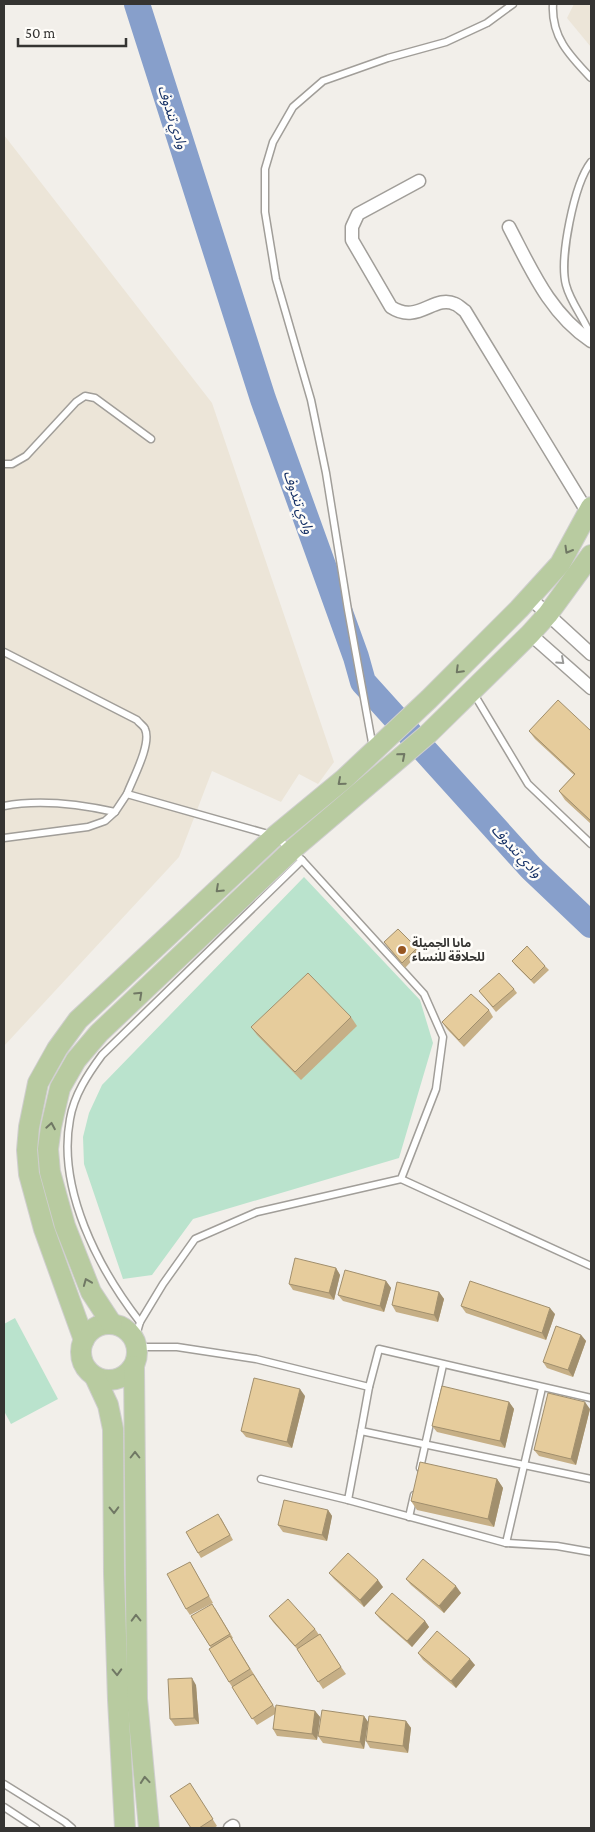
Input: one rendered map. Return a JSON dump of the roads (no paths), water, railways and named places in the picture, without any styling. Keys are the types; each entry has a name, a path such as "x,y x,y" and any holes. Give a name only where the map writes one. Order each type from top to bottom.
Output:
{"main road":[{"path":"84,1340 44,1229 29,1174 27,1150 29,1127 38,1084 57,1049 78,1020 275,836 344,779 430,699 530,598 560,564 590,513"},
{"path":"112,1324 91,1292 65,1226 50,1172 48,1149 50,1127 60,1088 76,1060 99,1033 297,855 472,691 548,614 591,555"},
{"path":"125,1828 114,1574 113,1429 108,1404 95,1377 84,1365 81,1356 84,1340 89,1332 104,1324 121,1326 129,1332 137,1343 137,1699 149,1828"},
{"path":"95,1377 113,1380 129,1373 137,1343"}],"street":[{"path":"419,180 358,214 352,227 352,240 391,307 400,313 410,314 442,302 454,303 465,311 590,513"},
{"path":"509,227 552,304 569,323 591,339"},
{"path":"530,598 591,654"},
{"path":"530,634 591,688"}],"lane":[{"path":"373,752 326,472 311,400 276,279 265,212 265,168 273,142 293,108 323,81 388,58 446,42 487,23 513,4"},
{"path":"553,4 557,33 566,51 591,78"},
{"path":"591,162 575,194 563,267 566,286 588,327 591,339"},
{"path":"4,464 12,464 26,456 76,402 85,396 95,398 151,439"},
{"path":"4,652 137,720 145,730 146,740 127,794 115,812 105,821 88,827 4,838"},
{"path":"472,691 528,784 591,844"},
{"path":"127,794 275,836 297,855 424,994 443,1037 436,1090 401,1179"},
{"path":"4,806 14,804 68,804 90,806 115,812"},
{"path":"137,1343 116,1289 98,1258 74,1198 67,1152 70,1118 84,1081 102,1055 297,855"},
{"path":"137,1343 163,1284 195,1239 256,1212 401,1179 591,1266"},
{"path":"137,1343 177,1346 256,1359 369,1387"},
{"path":"348,1500 369,1387 379,1349 591,1398"},
{"path":"420,1472 442,1364"},
{"path":"506,1543 542,1388"},
{"path":"361,1431 591,1479"},
{"path":"261,1479 348,1500 506,1543 557,1546 591,1552"},
{"path":"409,1517 415,1490"},
{"path":"4,1784 72,1828"},
{"path":"4,1807 36,1828"}],"waterway":[{"name":"وادي تندوف","path":"137,4 263,399 356,657 363,682 531,868 591,925"}],"place":[{"name":"مايا الجميلة للحلاقة للنساء","path":"402,950"}]}
